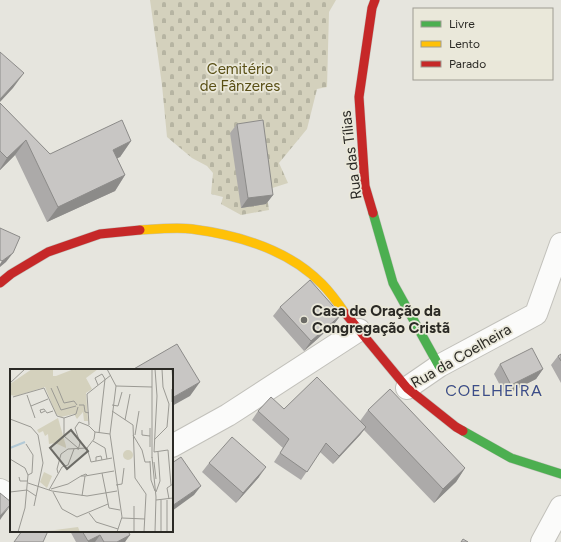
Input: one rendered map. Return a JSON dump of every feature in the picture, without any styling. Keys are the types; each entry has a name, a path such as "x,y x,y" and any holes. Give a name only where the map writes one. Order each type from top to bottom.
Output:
{"street":[{"name":"Rua das Tílias","path":"375,0 372,8 359,97 365,186 393,283 439,366"},
{"name":"Rua da Coelheira","path":"0,283 11,274 48,252 100,234 146,230 191,229 236,237 274,251 301,267 322,284 407,388 439,366 536,314 561,244"},
{"path":"173,445 228,415 359,330"},
{"path":"407,388 456,427 512,458 561,474"},
{"path":"0,490 10,495"},
{"path":"542,542 561,506"}],"green space":[{"name":"Cemitério de Fânzeres","path":"150,0 336,0 329,12 327,87 317,89 307,129 279,163 288,183 266,190 269,210 241,215 221,204 223,197 211,194 213,173 207,166 192,158 167,137 162,85"}],"building":[{"path":"0,52 24,73 0,99"},
{"path":"0,103 50,154 122,120 131,141 113,150 125,175 58,207 26,140 7,158 0,151"},
{"path":"263,120 273,195 248,198 237,124"},
{"path":"0,228 20,237 13,253 2,261 0,260"},
{"name":"Casa de Oração da Congregação Cristã","path":"310,280 341,315 311,341 280,307"},
{"path":"177,344 200,382 173,397 173,369 134,369"},
{"path":"532,348 543,369 511,385 500,364"},
{"path":"561,354 561,361 558,356"},
{"path":"317,377 366,427 339,456 326,443 307,472 280,453 289,439 258,411 271,397 284,409"},
{"path":"390,389 465,468 443,489 368,410"},
{"path":"232,437 266,467 243,493 209,463"},
{"path":"181,457 201,486 173,505 173,462"},
{"path":"0,493 10,501 10,505 0,516"},
{"path":"21,532 48,532 43,542 14,542"},
{"path":"83,532 128,532 130,535 117,542 104,542 100,535 88,541"},
{"path":"463,539 468,542 461,542"}],"traffic: fast":[{"path":"373,213 393,283 439,366"},
{"path":"463,431 511,458 561,474"}],"traffic: slow":[{"path":"140,230 186,228 227,235 262,246 278,253 309,272 322,284 345,313"}],"traffic: jam":[{"path":"373,213 365,186 359,97 372,8 375,0"},
{"path":"0,283 11,274 48,252 100,234 140,230"},
{"path":"345,313 407,388 463,431"}],"place":[{"name":"Casa de Oração da Congregação Cristã","path":"304,320"}],"district":[{"name":"COELHEIRA","path":"494,390"}]}
